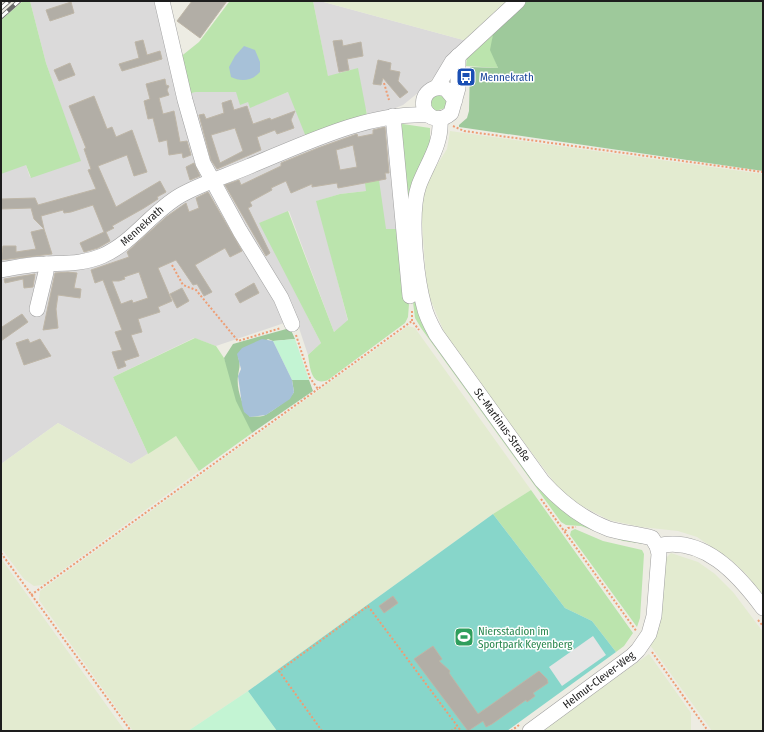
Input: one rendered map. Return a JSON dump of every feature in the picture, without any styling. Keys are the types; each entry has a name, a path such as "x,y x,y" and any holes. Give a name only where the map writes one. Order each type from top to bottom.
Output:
{"street":[{"path":"162,1 192,131 203,163 256,258 281,298 292,324"},
{"path":"458,56 458,88 454,109 439,117 424,108 431,91 452,62 458,56 518,1"},
{"path":"431,91 446,89 455,100"},
{"name":"Mennekrath","path":"1,270 46,264 80,262 104,255 129,240 154,214 181,195 212,181 316,140 387,117 431,91"},
{"path":"387,117 410,296"},
{"name":"Mennekrath","path":"387,117 439,117"},
{"name":"St.-Martinus-Straße","path":"439,117 438,142 419,185 414,208 419,277 427,317 436,334 537,474 560,500 576,512 610,529 652,538 658,546"},
{"path":"37,309 46,264"},
{"path":"658,546 675,543 685,544 709,555 738,578 763,608"},
{"name":"Helmut-Clever-Weg","path":"526,727 632,656 639,637 651,628 654,616 659,554 658,546"}],"path":[{"path":"384,83 389,100"},
{"path":"439,117 455,128 464,131 763,172"},
{"path":"172,265 183,285 196,290 238,341 292,324 310,378 318,389"},
{"path":"31,595 412,321"},
{"path":"1,553 131,731"},
{"path":"581,555 708,731"},
{"path":"322,731 278,672 368,606 461,731"},
{"path":"639,637 640,626"},
{"path":"451,731 457,727"},
{"path":"511,731 526,727"}],"shaded area":[{"path":"30,1 158,1 187,94 196,92 237,92 248,102 251,107 288,92 367,115 366,109 328,77 313,1 320,1 467,41 424,88 403,105 388,111 405,273 366,191 340,194 317,201 348,321 334,332 289,211 260,223 321,343 308,355 296,319 216,346 194,338 113,377 148,454 131,464 58,423 1,464 1,91 30,177 80,161 46,63"},
{"path":"244,46 255,50 260,62 260,72 250,79 239,80 231,77 229,67 235,56"},
{"path":"262,339 273,341 292,380 294,392 290,399 266,415 250,417 244,412 242,405 238,376 241,369 237,354 242,348"},
{"name":"Niersstadion im Sportpark Keyenberg","path":"493,514 565,608 592,621 616,652 507,731 277,731 248,691"},
{"path":"593,636 606,655 562,686 549,667"}],"green space":[{"path":"23,1 30,1 46,63 81,161 31,178 26,165 1,174 1,20"},
{"path":"227,1 313,1 328,76 358,68 367,115 306,137 288,92 250,108 248,102 240,105 236,92 196,92 187,94 179,58 199,42 229,2"},
{"path":"320,1 513,1 467,41"},
{"path":"525,1 763,1 763,171 459,127 459,125 467,118 469,111 470,67 498,68 490,50 494,29"},
{"path":"494,29 491,50 498,68 466,66 467,56"},
{"path":"442,94 447,101 445,108 436,111 431,108 431,97"},
{"path":"396,123 430,128 430,145 420,168 418,301 545,491 638,538 644,544 623,541 581,526 566,525 561,522 415,318"},
{"path":"450,131 763,174 763,597 746,574 731,560 697,537 678,531 641,527 609,520 578,504 560,490 482,387 445,334 429,296 426,279 421,210 423,195 428,179 447,149"},
{"path":"379,180 386,229 398,229 409,304 408,317 405,323 328,380 318,381 312,375 308,355 321,343 259,223 288,211 334,332 348,320 316,201 340,194 366,191 365,183"},
{"path":"408,326 415,328 531,490 493,514 248,691 188,731 133,731 39,600 40,591"},
{"path":"290,328 295,339 273,341 268,339 238,357 240,364 238,387 241,398 250,417 263,416 275,409 292,395 294,392 292,380 309,380 313,391 252,433 236,401 224,358 233,344"},
{"path":"195,338 216,346 224,358 252,433 199,471 176,436 148,454 113,377"},
{"path":"295,339 309,380 292,380 273,341"},
{"path":"58,423 131,464 176,436 199,471 42,585 34,586 24,579 1,548 1,464"},
{"path":"531,490 633,633 624,646 616,652 592,621 565,608 493,514"},
{"path":"575,529 603,541 642,550 644,554 640,618 637,627 570,535 571,531"},
{"path":"671,553 698,562 715,574 733,592 763,632 763,731 712,731 650,645 665,559"},
{"path":"1,558 10,571 125,731 1,731"},
{"path":"649,654 691,713 691,731 542,731"},
{"path":"248,691 277,731 188,731"}],"building":[{"path":"192,1 227,1 200,38 177,21"},
{"path":"71,2 74,13 50,21 46,10"},
{"path":"143,40 147,55 160,51 162,59 122,71 119,64 139,58 135,42"},
{"path":"342,40 343,46 361,42 363,56 347,59 349,70 339,72 333,41"},
{"path":"378,60 391,63 390,70 400,72 398,81 408,92 400,98 383,78 381,85 373,84"},
{"path":"70,63 75,75 59,81 54,70"},
{"path":"165,79 166,85 169,86 167,90 169,95 159,98 163,114 174,111 180,142 187,141 191,155 183,158 182,153 169,155 167,140 159,142 153,118 148,119 144,101 150,99 146,84"},
{"path":"94,96 107,129 112,127 116,137 132,130 147,172 134,176 127,155 98,166 116,207 160,181 166,192 157,197 158,199 144,208 112,226 114,228 106,232 110,241 98,248 84,252 80,243 104,232 93,205 71,212 64,213 63,210 41,216 44,229 34,219 31,208 1,209 1,199 35,198 38,205 96,189 88,170 91,169 84,149 86,148 69,106"},
{"path":"231,100 234,110 247,106 253,124 270,118 271,120 295,111 291,120 294,128 277,134 275,130 257,137 261,150 217,169 211,160 199,115 204,114 206,119 224,113 222,103","holes":["235,128 243,151 220,163 211,135"]},
{"path":"385,127 389,173 385,173 386,179 338,188 337,183 312,187 312,184 291,193 286,181 271,188 272,190 250,202 252,206 248,208 270,253 266,256 225,185 239,180 241,185 281,166 281,163 357,134 358,137 373,134 373,130","holes":["353,145 357,167 340,170 336,150"]},
{"path":"194,163 200,176 190,180 186,167"},
{"path":"208,192 242,251 230,257 225,248 195,265 212,292 204,296 197,284 193,285 176,260 158,268 172,301 158,307 160,312 138,319 142,332 131,335 139,356 124,361 126,366 118,369 112,352 122,350 115,332 122,330 103,280 95,283 91,270 129,257 127,252 166,217 186,203 189,212 199,208 196,198","holes":["139,272 148,298 133,303 132,300 121,304 112,281 119,281 125,279 124,277"]},
{"path":"44,229 52,254 1,260 3,246 16,246 16,252 36,249 31,232"},
{"path":"55,273 77,273 74,288 81,289 80,298 58,295 56,309 58,328 43,330"},
{"path":"35,274 33,287 24,288 23,279 5,283 4,279"},
{"path":"254,283 259,293 240,303 235,294"},
{"path":"182,288 189,301 177,308 170,294"},
{"path":"22,314 28,322 1,341 2,327"},
{"path":"28,339 30,343 40,339 51,356 24,365 16,343"},
{"path":"393,596 398,603 384,613 379,606"},
{"path":"433,646 442,659 439,661 450,671 449,673 478,714 539,671 547,679 548,683 533,693 535,696 527,702 526,700 492,724 486,727 483,721 468,731 414,659"}],"railway":[{"path":"1,8 9,1"},
{"path":"1,17 19,1"}],"place":[{"name":"Mennekrath","path":"466,77"},
{"name":"Niersstadion im Sportpark Keyenberg","path":"464,637"}]}
